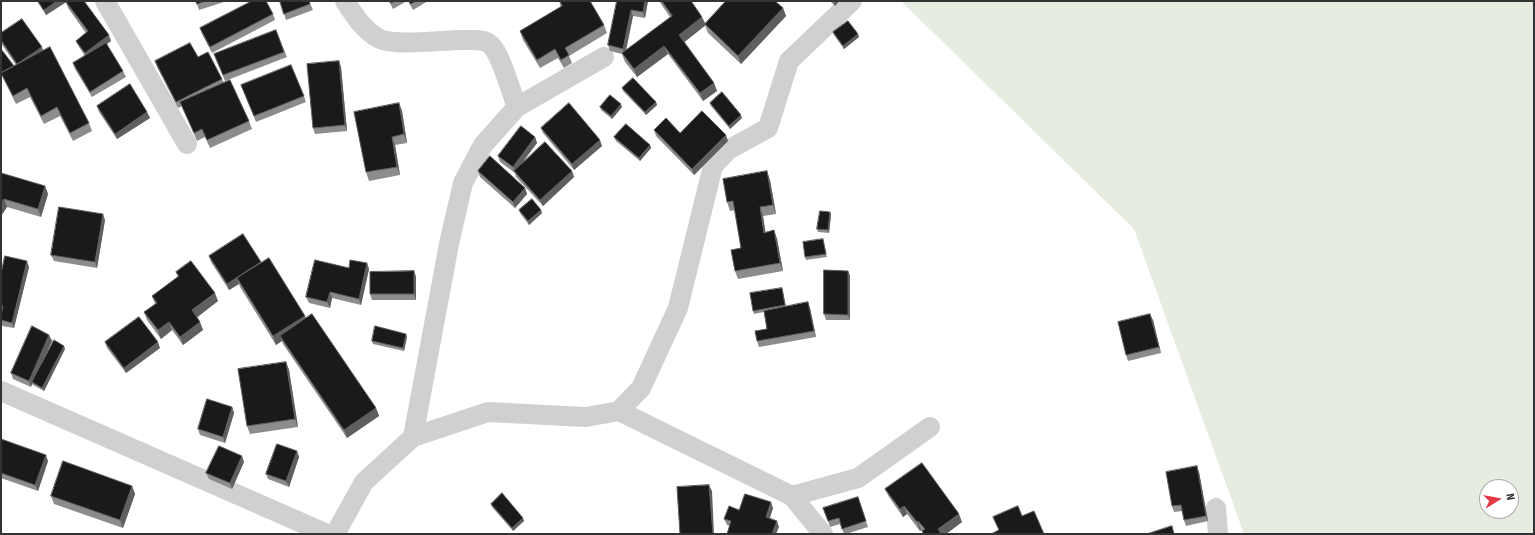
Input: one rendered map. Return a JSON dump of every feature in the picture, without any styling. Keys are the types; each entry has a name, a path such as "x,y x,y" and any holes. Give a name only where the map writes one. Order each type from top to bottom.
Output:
{"street":[{"path":"105,1 187,144"},
{"path":"345,1 363,27 380,40 399,42 481,40 489,44 496,51 518,107"},
{"path":"619,411 641,388 678,308 713,166 728,150 768,128 789,61 852,1"},
{"path":"413,437 449,244 463,183 483,146 518,107 604,57"},
{"path":"1,391 327,534"},
{"path":"335,534 364,482 413,437 488,412 586,416 619,411 792,496 823,534"},
{"path":"792,496 858,478 930,427"},
{"path":"1216,508 1218,534"}],"shaded area":[{"path":"901,1 1534,1 1534,534 1244,534 1134,229"}],"building":[{"path":"38,1 57,1 44,10"},
{"path":"84,1 109,35 85,53 76,41 88,31 66,2"},
{"path":"196,1 206,1 197,4"},
{"path":"252,1 266,1 273,14 210,47 200,28"},
{"path":"280,1 309,1 310,4 284,14"},
{"path":"409,1 416,1 411,4"},
{"path":"560,1 590,1 604,25 565,48 569,55 561,60 555,49 537,60 520,31 562,6"},
{"path":"617,1 645,1 643,12 631,10 623,49 608,45"},
{"path":"662,1 691,1 702,17 679,35 714,83 700,93 664,46 634,69 622,53 672,16"},
{"path":"726,1 775,1 783,8 738,56 705,24"},
{"path":"22,19 42,47 17,64 1,40 1,33"},
{"path":"848,21 858,34 843,46 833,32"},
{"path":"276,30 284,52 223,75 214,54"},
{"path":"106,43 123,71 90,92 73,63"},
{"path":"190,43 198,57 208,52 222,79 176,102 155,61"},
{"path":"50,47 89,123 70,133 57,107 41,116 27,88 13,96 1,73"},
{"path":"1,49 14,66 1,73"},
{"path":"339,61 345,125 313,128 307,64"},
{"path":"291,65 304,96 254,116 241,85"},
{"path":"633,78 656,102 645,112 622,88"},
{"path":"230,80 249,121 207,140 202,129 194,133 180,102"},
{"path":"130,84 147,112 115,134 97,106"},
{"path":"722,92 741,115 729,126 710,103"},
{"path":"610,95 621,104 611,116 600,107"},
{"path":"399,103 404,134 392,137 397,167 366,172 354,112"},
{"path":"569,103 600,140 572,164 541,128"},
{"path":"702,111 726,135 692,169 654,130 666,118 680,133"},
{"path":"626,124 650,145 639,158 614,137"},
{"path":"521,126 535,137 513,167 498,156"},
{"path":"545,142 572,171 540,200 514,171"},
{"path":"490,156 525,188 513,202 478,171"},
{"path":"767,171 773,205 760,207 764,233 774,230 780,263 735,271 731,250 741,248 733,201 727,202 723,179"},
{"path":"1,173 45,186 38,209 4,199 1,203"},
{"path":"532,199 541,210 528,221 519,210"},
{"path":"59,207 103,214 95,262 51,255"},
{"path":"820,211 830,212 828,230 817,229"},
{"path":"243,234 261,262 227,284 209,256"},
{"path":"823,239 826,254 805,257 803,242"},
{"path":"5,256 27,261 12,323 1,320 3,306 1,306 1,274"},
{"path":"269,258 305,316 273,336 237,278"},
{"path":"315,260 349,268 350,260 367,263 359,299 330,292 327,302 306,297"},
{"path":"191,261 215,293 192,310 200,322 180,337 169,322 158,330 144,312 157,303 152,296 179,276 176,272"},
{"path":"824,270 848,271 848,315 824,314"},
{"path":"414,271 414,294 370,294 370,272"},
{"path":"782,288 785,305 753,311 750,293"},
{"path":"808,302 814,331 757,341 755,331 767,329 764,311"},
{"path":"312,314 376,408 344,430 280,336"},
{"path":"1150,314 1159,347 1126,355 1118,322"},
{"path":"139,317 158,342 124,368 105,342"},
{"path":"32,326 49,335 29,381 11,373"},
{"path":"375,326 406,334 403,348 372,341"},
{"path":"54,340 64,346 42,388 32,382"},
{"path":"286,362 295,419 247,426 238,369"},
{"path":"207,399 232,407 223,437 198,429"},
{"path":"1,439 46,455 35,485 1,473"},
{"path":"277,444 297,451 286,481 266,474"},
{"path":"219,446 242,456 230,483 206,473"},
{"path":"63,461 132,486 120,520 51,496"},
{"path":"922,463 959,514 938,529 941,534 924,534 922,531 925,529 904,506 900,509 885,489"},
{"path":"1197,466 1206,516 1184,520 1181,505 1172,506 1166,472"},
{"path":"709,485 713,534 680,534 677,487"},
{"path":"502,493 523,518 512,528 491,504"},
{"path":"745,494 771,502 766,517 777,521 772,534 727,534 731,521 724,519 729,506 739,510"},
{"path":"858,497 866,521 842,529 839,518 828,521 823,508"},
{"path":"1018,506 1022,516 1034,511 1044,534 991,534 999,530 993,517"},
{"path":"1172,526 1174,534 1147,534"}]}
